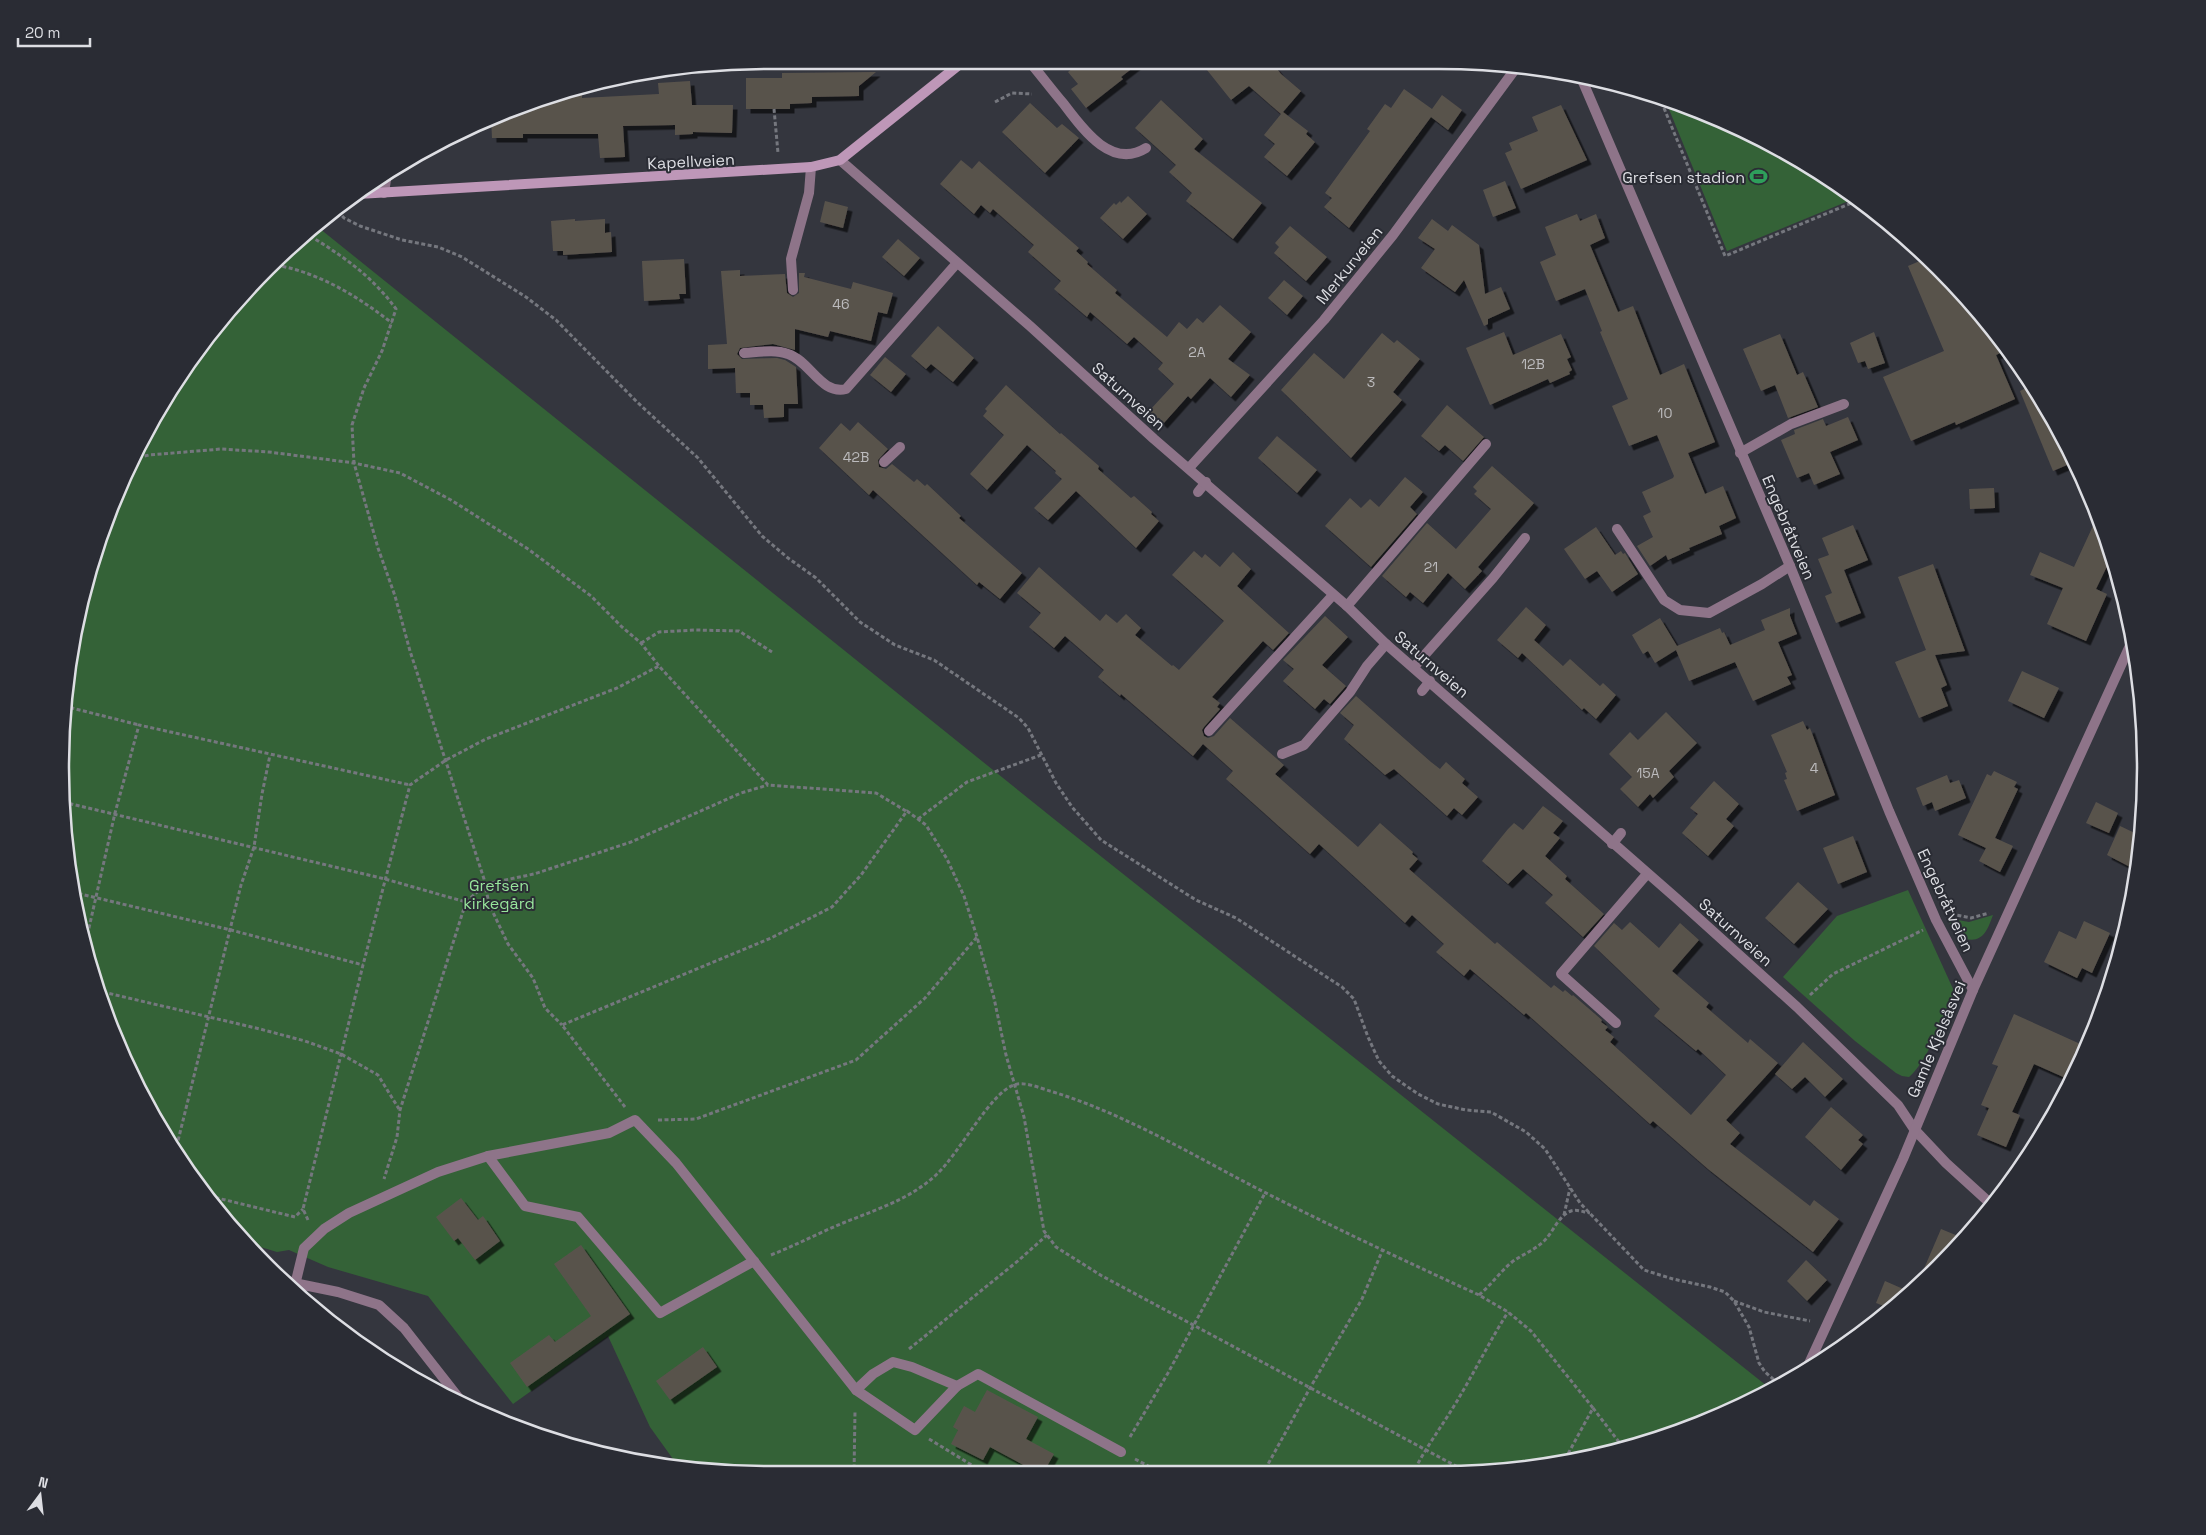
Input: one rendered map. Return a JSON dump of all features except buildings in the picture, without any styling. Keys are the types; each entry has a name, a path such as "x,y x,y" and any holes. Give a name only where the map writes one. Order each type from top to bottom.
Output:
{"street":[{"name":"Kapellveien","path":"370,193 810,167 840,160 954,69"},
{"path":"1035,69 1073,116 1099,144 1113,152 1124,154 1139,152 1146,148"},
{"name":"Merkurveien","path":"1189,468 1324,320 1393,236 1512,73"},
{"name":"Engebråtveien","path":"1584,84 1740,453 1790,566 1889,811 1936,920 1974,990"},
{"name":"Saturnveien","path":"840,160 1347,606 1386,644 1797,1008 1898,1105 1914,1130 1946,1163 1987,1200"},
{"path":"793,290 791,259 809,193 810,167"},
{"path":"384,192 385,183"},
{"path":"744,353 778,351 789,354 799,359 831,389 839,390 846,388 957,263"},
{"path":"1740,453 1791,424 1844,404"},
{"path":"1347,606 1486,444"},
{"path":"884,462 900,447"},
{"path":"1198,492 1206,482"},
{"path":"1617,529 1664,600 1674,607 1686,611 1709,613 1762,584 1790,566"},
{"path":"1414,667 1493,578 1525,538"},
{"path":"1209,731 1333,595"},
{"path":"1282,754 1304,745 1350,692 1367,666 1386,644"},
{"name":"Gamle Kjelsåsvei","path":"1812,1358 1878,1216 2010,908 2127,652"},
{"path":"1422,690 1430,681"},
{"path":"1612,844 1621,833"},
{"path":"1616,1023 1561,974 1647,874"},
{"path":"295,1282 304,1248 316,1236 349,1213 438,1172 488,1156 609,1133 635,1120 676,1163 856,1390 915,1430 957,1386 978,1374 1121,1452"},
{"path":"488,1156 525,1206 578,1217 660,1313 754,1261"},
{"path":"300,1287 338,1292 380,1305 404,1328 454,1392"},
{"path":"856,1390 873,1374 893,1362 912,1367 957,1386"}],"path":[{"path":"995,102 1012,93 1030,93 1034,95"},
{"path":"1663,106 1725,256 1850,203"},
{"path":"774,109 778,154"},
{"path":"341,214 344,218 360,226 402,240 438,247 462,257 526,297 556,320 637,402 698,458 762,536 816,578 860,622 877,634 917,655 934,660 1019,718 1028,728 1056,783 1072,807 1101,840 1196,900 1236,918 1342,987 1354,999 1379,1061 1392,1076 1418,1094 1438,1104 1466,1110 1491,1112 1518,1127 1544,1149 1580,1203 1644,1270 1725,1292 1734,1301 1749,1327 1759,1363 1774,1380"},
{"path":"312,237 340,254 384,292 396,309 382,351 364,388 352,424 354,462 410,651 486,884 489,904 508,944 533,978 545,1008 562,1025 635,1120 696,1119 856,1060 925,998 977,937"},
{"path":"281,266 307,273 328,282 362,300 392,323"},
{"path":"142,457 220,449 269,452 354,462 400,473 451,500 528,549 591,596 622,628 641,643 659,666 768,785"},
{"path":"641,643 659,632 739,632 772,652"},
{"path":"217,1198 295,1217 303,1209 363,965 410,785 446,760 486,739 617,688 659,666"},
{"path":"72,708 270,755 410,785"},
{"path":"88,929 139,725"},
{"path":"178,1142 241,885 254,847 270,755"},
{"path":"918,819 967,782 1041,755"},
{"path":"385,1171 397,1138 400,1110 466,902 486,884 534,874 631,842 741,793 768,785 876,793 926,825 947,859 964,896 977,937 1024,1117 1044,1231 1056,1247 1102,1276 1192,1326 1455,1466"},
{"path":"70,803 116,812 385,879 466,902"},
{"path":"562,1025 771,938 832,908 861,875 906,811"},
{"path":"80,894 231,930 363,965"},
{"path":"1797,1008 1833,974 1926,928 1947,913 1971,918 2010,908"},
{"path":"106,993 305,1041 341,1054 378,1075 400,1110"},
{"path":"754,1261 885,1206 912,1192 936,1175 961,1147 982,1115 1000,1094 1014,1084 1035,1086 1084,1101 1149,1131 1265,1193 1479,1295 1508,1312 1531,1331 1619,1442"},
{"path":"1564,1215 1570,1188"},
{"path":"1112,1466 1168,1373 1265,1193"},
{"path":"303,1209 316,1236"},
{"path":"1479,1295 1510,1264 1543,1242 1564,1215 1570,1211 1577,1210 1590,1214"},
{"path":"893,1362 1019,1260 1046,1235"},
{"path":"1267,1466 1362,1299 1383,1249"},
{"path":"1734,1301 1764,1312 1793,1319 1828,1323"},
{"path":"1416,1466 1425,1449 1455,1405 1482,1353 1508,1312"},
{"path":"854,1466 856,1390"},
{"path":"1568,1454 1593,1408"},
{"path":"915,1430 973,1466"},
{"path":"1121,1452 1148,1466"}],"green space":[{"name":"Grefsen stadion","path":"1669,108 1748,141 1788,162 1848,201 1727,251"},
{"name":"Grefsen kirkegård","path":"321,230 1054,819 1765,1385 1706,1413 1663,1429 1619,1442 1575,1453 1484,1465 722,1465 673,1460 650,1427 608,1336 513,1404 428,1296 328,1267 289,1250 277,1252 259,1247 213,1193 162,1117 122,1035 106,992 82,904 70,813 70,722 82,631 93,587 106,543 122,500 141,458 162,418 213,342 273,273"},
{"path":"1908,890 1954,991 1936,1037 1922,1061 1909,1077 1896,1073 1855,1041 1783,977 1837,916"},
{"path":"1993,915 1984,934 1972,940 1964,939 1957,935 1947,918 1969,922"}],"place":[{"name":"Grefsen stadion","path":"1759,177"}]}
